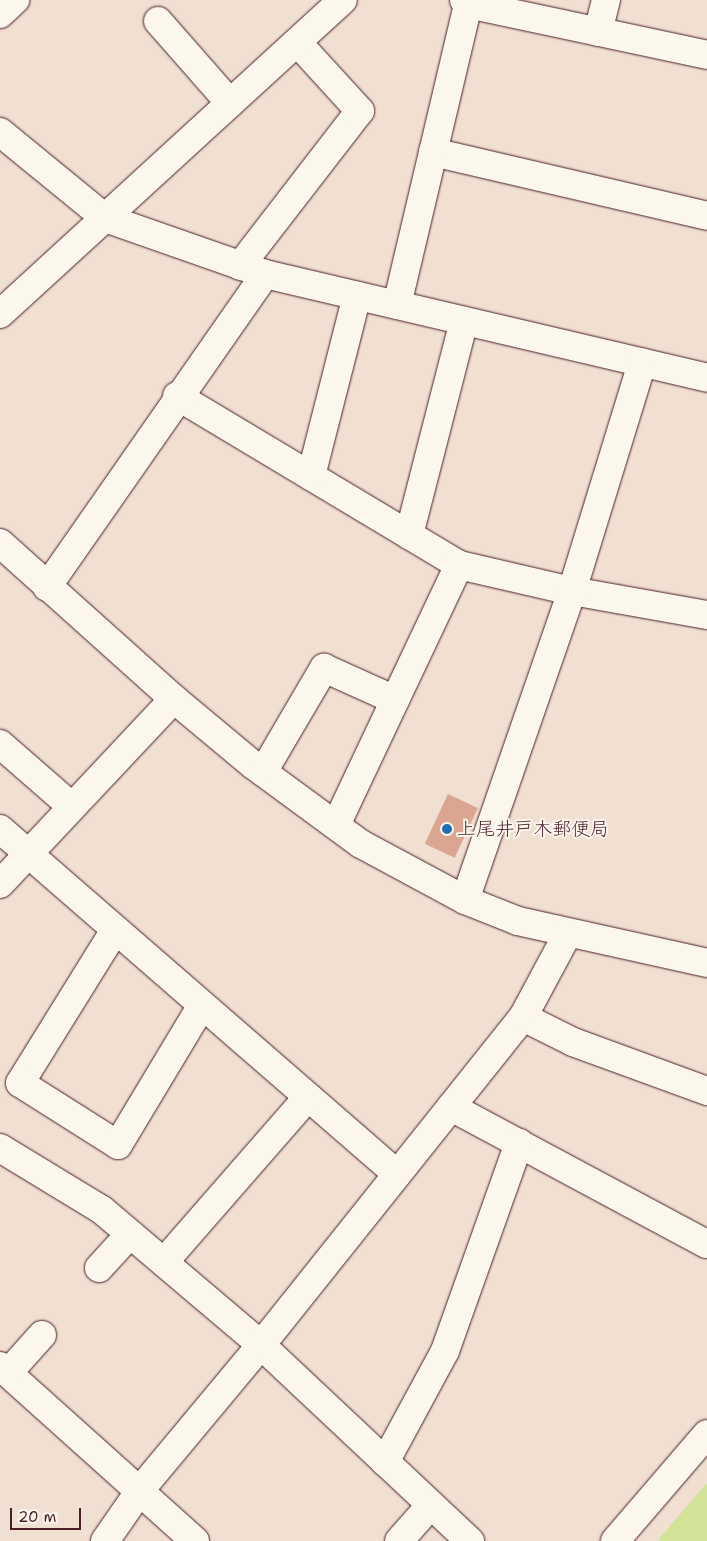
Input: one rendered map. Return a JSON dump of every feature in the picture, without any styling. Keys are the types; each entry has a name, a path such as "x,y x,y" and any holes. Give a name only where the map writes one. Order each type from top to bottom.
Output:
{"street":[{"path":"0,14 15,0"},
{"path":"0,314 342,0"},
{"path":"598,32 606,0"},
{"path":"397,306 466,2 707,56"},
{"path":"158,21 230,103"},
{"path":"46,587 177,396 252,270 360,111 297,42"},
{"path":"0,132 105,218 252,270 397,306 707,378"},
{"path":"433,152 707,216"},
{"path":"312,476 357,296"},
{"path":"409,535 464,321"},
{"path":"465,900 572,591 642,363"},
{"path":"177,396 459,565 572,591 707,615"},
{"path":"0,543 46,587 174,699 263,772 361,844 465,900 518,921 707,963"},
{"path":"336,825 459,565"},
{"path":"263,772 324,668 395,700"},
{"path":"0,884 26,853 174,699"},
{"path":"0,744 71,806"},
{"path":"0,829 397,1174"},
{"path":"116,930 20,1083 118,1145 202,1006"},
{"path":"104,1541 141,1489 261,1345 524,1017 568,933"},
{"path":"524,1017 573,1042 707,1091"},
{"path":"164,1262 308,1097"},
{"path":"450,1107 707,1244"},
{"path":"384,1462 445,1351 519,1143"},
{"path":"0,1148 102,1210 261,1345 430,1506 470,1541"},
{"path":"99,1268 130,1234"},
{"path":"42,1335 4,1370 141,1489 195,1541"},
{"path":"615,1541 707,1434"},
{"path":"399,1541 430,1506"}],"green space":[{"path":"707,1483 707,1541 657,1541"}],"building":[{"path":"448,794 478,808 455,858 425,844"}],"place":[{"name":"上尾井戸木郵便局","path":"447,829"}]}
